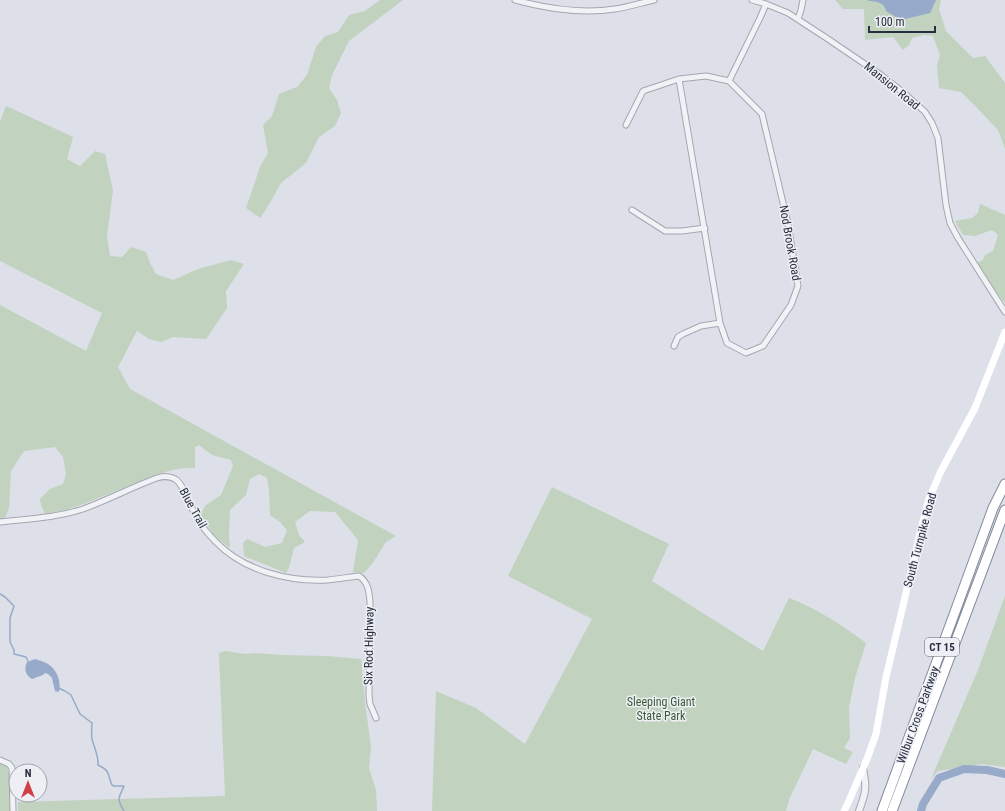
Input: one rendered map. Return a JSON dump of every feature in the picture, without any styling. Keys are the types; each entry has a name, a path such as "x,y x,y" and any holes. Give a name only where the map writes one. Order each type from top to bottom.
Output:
{"highway":[{"name":"Wilbur Cross Parkway","path":"882,811 993,508 1005,484"},
{"name":"Wilbur Cross Parkway","path":"892,811 1005,510"}],"main road":[{"name":"South Turnpike Road","path":"844,811 873,744 893,648 921,530 933,489 975,408 1005,332"}],"street":[{"path":"515,0 557,10 591,11 615,9 654,0"},
{"name":"Mansion Road","path":"752,0 784,11 850,53 881,75 916,104 929,119 938,138 946,205 950,223 1005,312"},
{"path":"798,19 803,0"},
{"path":"626,125 643,91 679,79 706,76 729,81 766,4"},
{"name":"Nod Brook Road","path":"679,79 720,323 727,343 746,353 763,346 791,305 798,286 788,224 762,114 729,81"},
{"path":"632,210 665,231 682,231 704,228"},
{"path":"674,346 678,337 682,334 701,326 720,323"},
{"name":"Blue Trail","path":"0,522 48,517 76,511 91,506 149,480 167,476 178,481 197,518 212,539 245,563 275,575 301,579 328,580 359,576"},
{"name":"Six Rod Highway","path":"359,576 366,583 369,593 369,696 370,704 376,718"},
{"path":"0,760 9,764 12,768 13,811"},
{"path":"859,811 866,788 863,768"}],"green space":[{"path":"380,0 403,0 349,41 332,75 329,88 337,100 341,113 335,126 319,137 306,163 281,183 260,218 246,208 260,167 268,153 263,125 272,116 279,94 297,87 307,75 316,47 325,36 338,32 349,15 365,11"},
{"path":"835,0 941,0 939,9 946,31 973,58 985,56 1005,83 1005,149 998,130 961,92 939,88 937,65 940,55 933,36 924,35 912,38 909,45 903,50 893,37 865,40 864,9 843,9"},
{"path":"6,106 73,137 67,159 80,166 95,151 105,154 113,191 107,236 110,256 122,257 131,247 146,252 156,274 173,280 198,269 231,260 244,264 226,291 227,308 206,339 173,337 161,342 149,339 137,331 118,367 130,389 396,536 386,542 372,564 364,573 353,572 358,540 335,512 310,511 295,522 299,535 305,542 294,548 286,573 244,556 243,543 247,539 265,547 282,543 287,530 280,522 270,515 267,478 259,474 250,479 246,495 230,510 230,547 228,547 214,535 200,514 206,505 221,495 233,466 231,460 212,455 199,445 195,447 195,468 181,469 158,474 86,503 66,510 45,514 40,499 50,489 63,484 66,474 63,457 55,447 24,451 11,471 9,508 4,520 0,520 0,305 86,351 102,313 0,261 0,122"},
{"path":"980,204 1005,215 1005,303 977,263 983,260 985,255 993,251 998,235 992,230 975,236 963,235 955,221 972,218 978,213"},
{"name":"Sleeping Giant State Park","path":"552,487 669,544 652,581 763,651 789,598 829,618 866,643 855,678 849,707 850,738 844,748 853,752 846,764 813,749 789,800 786,811 432,811 436,691 476,708 525,744 592,619 508,576"},
{"path":"1005,596 1005,767 981,764 938,771 931,779 978,670"},
{"path":"226,651 245,654 254,653 327,656 361,659 371,747 369,768 376,790 377,811 18,811 18,803 225,796 219,653"},
{"path":"0,763 8,769 8,803 11,803 11,811 0,811"}],"water":[{"path":"868,0 936,0 930,13 901,20 886,11 882,4"},
{"path":"35,659 48,664 57,674 60,687 58,692 55,691 52,678 48,674 45,673 32,679 28,676 25,669 27,662"}],"waterway":[{"path":"0,594 14,606 10,618 10,642 14,650 14,654 26,657 28,661"},
{"path":"58,688 71,695 80,714 92,723 92,737 98,765 107,771 112,785 124,786 119,798 124,811"},
{"path":"921,811 923,804 939,778 964,769 987,770 1005,774"}]}
